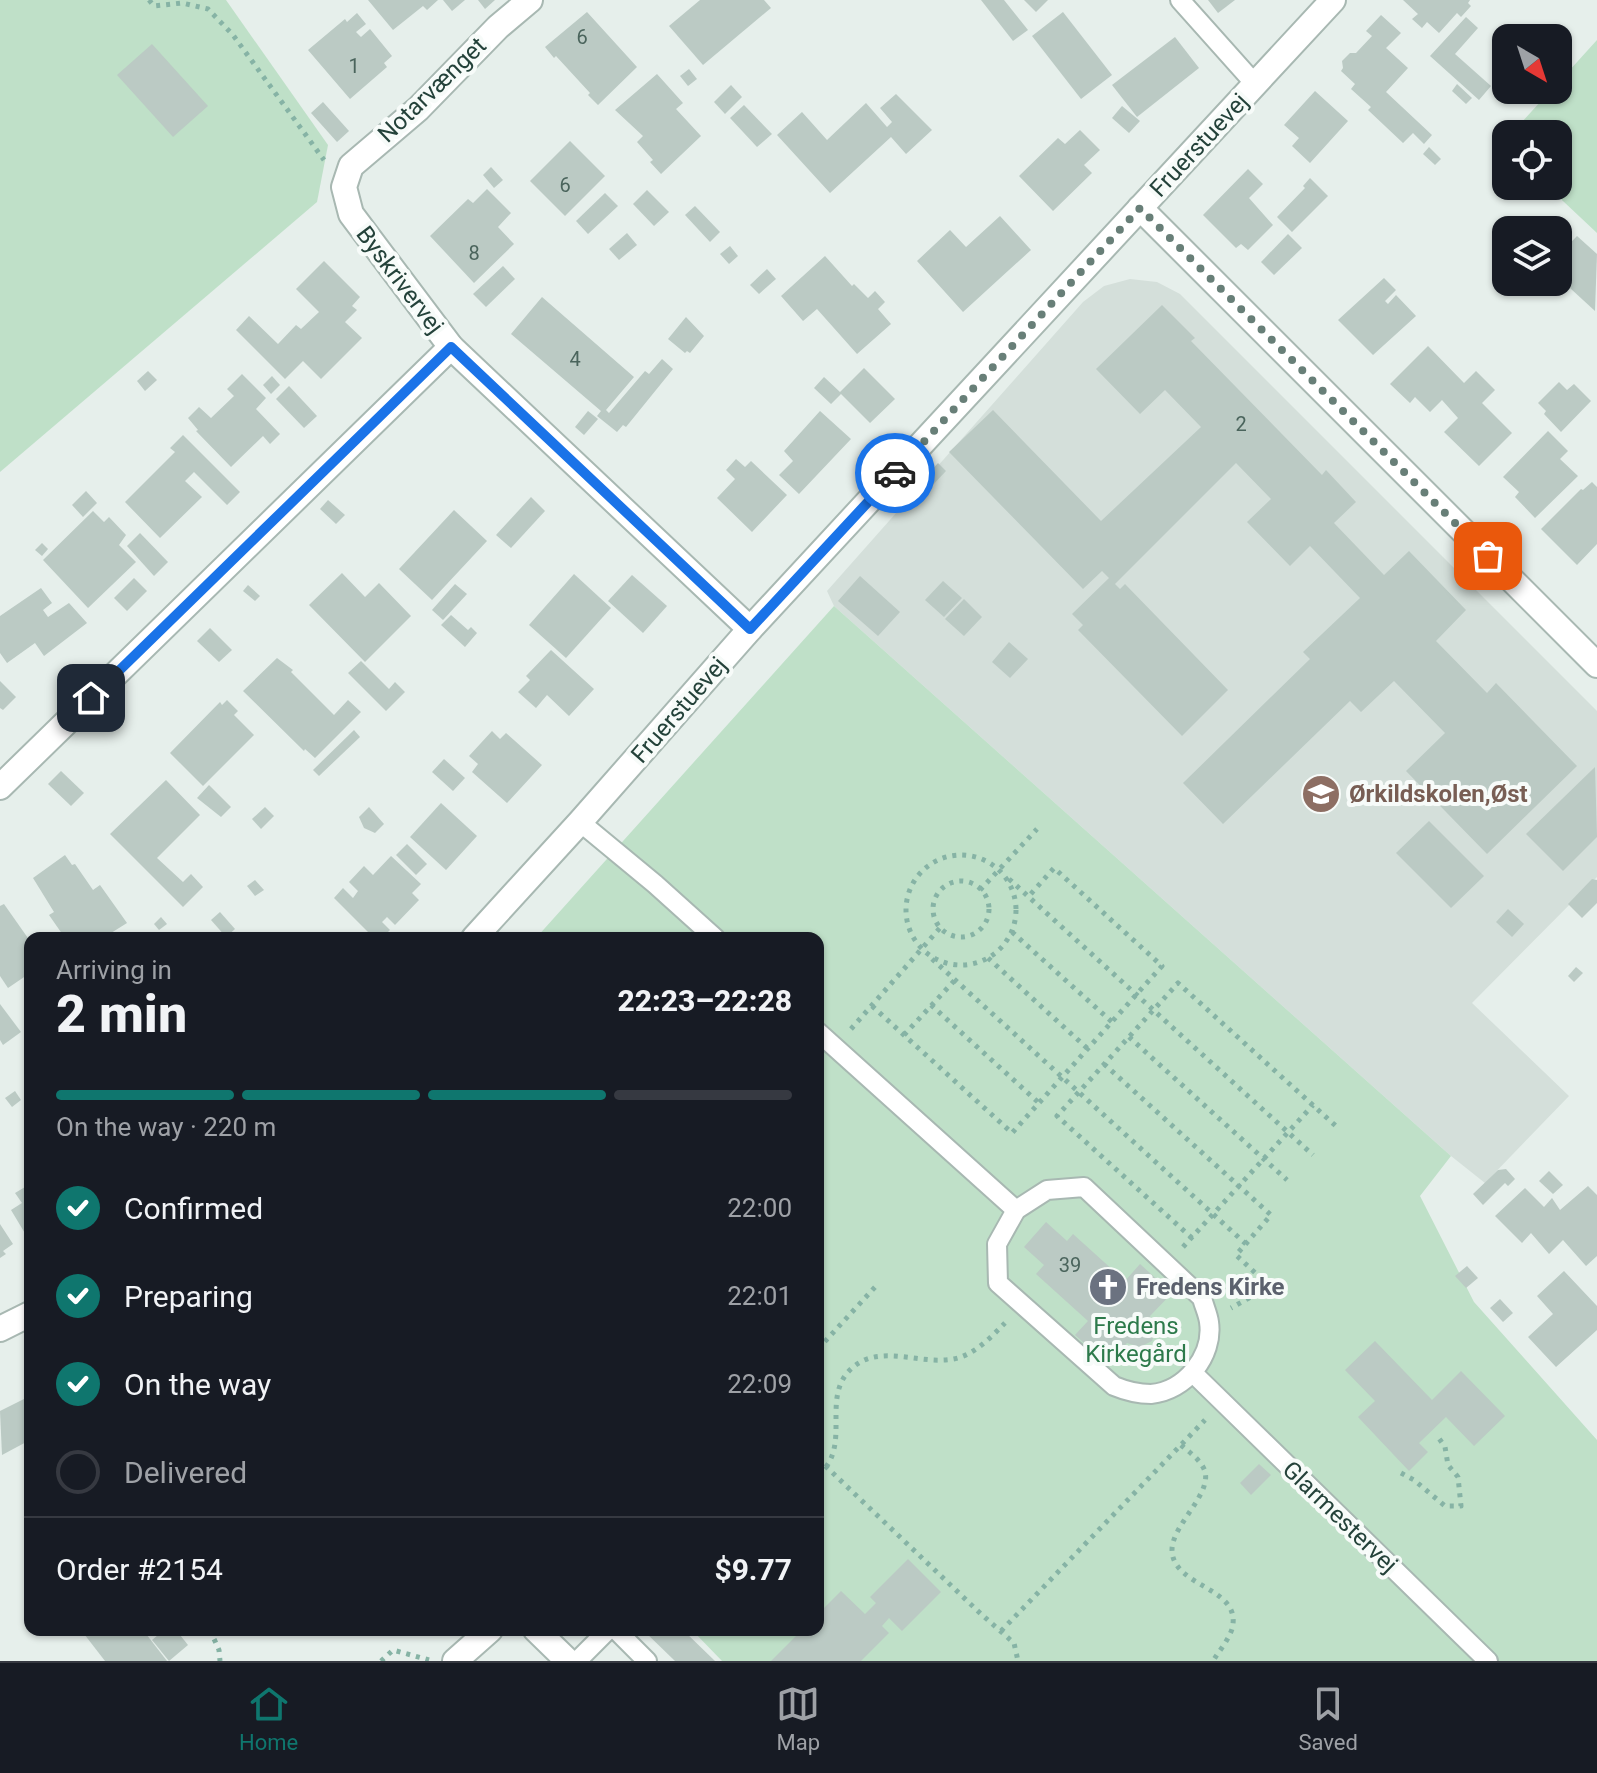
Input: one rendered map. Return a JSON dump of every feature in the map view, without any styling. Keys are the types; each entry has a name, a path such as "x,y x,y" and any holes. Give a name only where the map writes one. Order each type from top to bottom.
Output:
{"street":[{"name":"Notarvænget","path":"344,187 351,166 418,109 498,27 530,0"},
{"name":"Fruerstuevej","path":"479,932 750,629 1333,0"},
{"name":"Byskrivervej","path":"344,187 351,214 451,347 750,629"},
{"path":"1140,208 1597,665"},
{"path":"0,787 451,347"},
{"path":"0,1329 24,1317"},
{"path":"455,1661 483,1636"},
{"path":"542,1636 568,1661"}],"lane":[{"path":"1180,0 1255,84"},
{"path":"580,822 708,932"},
{"path":"824,1037 1016,1210"},
{"path":"1084,1187 1202,1298 1209,1323 1206,1350 1193,1373 1175,1386 1154,1394 1133,1393 1114,1386 998,1283 997,1244 1016,1210 1047,1190 1084,1187"},
{"name":"Glarmestervej","path":"1193,1373 1488,1661"},
{"path":"577,1661 602,1636"},
{"path":"622,1636 647,1661"}],"path":[{"path":"149,0 154,6 182,3 208,9 233,35 344,187"},
{"path":"980,890 1037,829"},
{"path":"1246,1244 922,949 911,935 906,918 906,901 911,884 935,860 961,854 986,860 1000,869 1313,1155"},
{"path":"872,1006 1012,1133 1162,966 1054,868 1028,897"},
{"path":"932,959 960,965 974,964 988,958 1006,942 1012,932 1017,905 1009,879"},
{"path":"954,882 963,882 980,890 989,905 980,930 973,935 955,937 940,928 933,911 938,893 954,882"},
{"path":"835,1047 940,928"},
{"path":"1012,932 1112,1022"},
{"path":"988,958 1088,1049"},
{"path":"904,1035 955,980"},
{"path":"1192,1238 1057,1116 1178,983 1337,1127"},
{"path":"931,1005 1039,1103"},
{"path":"1129,1037 1287,1180"},
{"path":"1104,1064 1271,1215 1236,1255 1265,1282 1239,1305 1206,1312"},
{"path":"1166,1265 1313,1105"},
{"path":"824,1342 876,1286"},
{"path":"1018,1661 1014,1643 826,1467 836,1448 837,1392 851,1369 865,1360 889,1355 932,1361 963,1357 991,1338 1022,1305"},
{"path":"1001,1631 1222,1402"},
{"path":"1401,1473 1445,1506 1461,1506 1458,1477 1448,1465 1445,1447 1438,1437"},
{"path":"1181,1445 1202,1464 1206,1473 1199,1497 1176,1533 1172,1548 1174,1560 1181,1571 1218,1594 1232,1612 1233,1624 1229,1635 1213,1661"},
{"path":"213,1636 220,1661"},
{"path":"381,1661 393,1650 434,1661"}],"shaded area":[{"name":"Ørkildskolen,Øst","path":"1130,279 1157,282 1180,294 1597,711 1597,877 1472,1003 1569,1096 1485,1183 834,606 827,591 1083,302 1104,286"}],"green space":[{"path":"0,0 226,0 328,145 317,202 0,472"},
{"path":"1597,40 1597,233 1562,200 1572,200 1572,120 1524,120 1538,104 1572,104 1572,68"},
{"name":"Fredens Kirkegård","path":"834,606 1451,1156 1420,1196 1474,1302 1597,1440 1597,1661 722,1661 698,1636 824,1636 824,932 541,932"}],"building":[{"path":"368,0 438,0 427,10 423,6 393,30"},
{"path":"443,0 465,0 452,11"},
{"path":"478,0 495,0 485,9"},
{"path":"700,0 764,0 771,8 703,65 669,26"},
{"path":"981,0 1004,0 1028,30 1013,41"},
{"path":"1024,0 1048,0 1036,12"},
{"path":"1208,0 1235,0 1218,13"},
{"path":"1403,0 1470,0 1468,3 1471,6 1461,17 1457,13 1439,33 1427,22 1422,28 1412,19 1418,14"},
{"path":"587,12 637,67 598,105 545,47"},
{"path":"1063,12 1112,75 1081,99 1032,36"},
{"path":"357,13 366,24 356,32 361,37 370,29 392,56 384,63 387,67 350,99 308,50 345,19 347,22"},
{"path":"1381,15 1401,33 1386,48 1408,68 1386,92 1432,135 1424,144 1413,133 1403,143 1368,110 1371,107 1351,89 1355,84 1341,71 1342,61 1350,53 1356,53 1372,36 1366,31"},
{"path":"1466,17 1478,28 1455,54 1491,86 1479,100 1430,56"},
{"path":"1175,37 1199,68 1137,117 1112,85"},
{"path":"152,44 208,106 173,137 117,75"},
{"path":"689,69 697,79 688,86 680,76"},
{"path":"657,74 683,103 676,109 701,136 661,174 637,142 643,136 615,110"},
{"path":"1457,84 1472,98 1466,104 1452,91"},
{"path":"731,85 742,97 725,114 714,102"},
{"path":"1315,91 1348,121 1310,163 1292,146 1299,138 1284,125"},
{"path":"896,94 932,130 906,154 891,137 830,193 777,135 802,112 827,140 866,103 887,127 892,122 880,108"},
{"path":"323,102 349,131 337,142 311,113"},
{"path":"744,105 772,134 757,147 730,118"},
{"path":"1122,106 1140,121 1129,133 1112,118"},
{"path":"1080,130 1100,150 1084,165 1092,173 1053,211 1019,176 1058,138 1065,144"},
{"path":"570,141 605,176 565,216 530,181"},
{"path":"1429,147 1441,159 1435,165 1423,154"},
{"path":"491,167 503,180 494,188 483,175"},
{"path":"1248,169 1263,184 1249,198 1273,225 1248,250 1241,244 1236,248 1203,215"},
{"path":"1310,178 1328,196 1292,232 1277,217 1305,188 1303,186"},
{"path":"487,189 511,213 498,227 514,244 474,283 430,236 468,199 473,203"},
{"path":"647,190 669,212 654,226 633,204"},
{"path":"605,193 618,206 588,234 576,221"},
{"path":"695,206 720,232 710,242 685,215"},
{"path":"1000,216 1031,250 963,312 917,261 950,230 966,247"},
{"path":"627,233 637,245 619,260 609,249"},
{"path":"1288,234 1302,248 1274,275 1261,262"},
{"path":"1577,236 1597,254 1595,311 1572,290 1572,241"},
{"path":"730,246 738,256 729,264 720,254"},
{"path":"825,256 852,286 854,284 868,298 875,291 885,302 878,309 891,324 857,354 817,309 803,321 781,296"},
{"path":"324,261 360,297 352,306 357,310 345,322 362,338 321,379 303,361 285,379 236,330 249,316 278,344 296,325 301,329 319,312 296,289"},
{"path":"503,266 515,279 486,307 473,294"},
{"path":"767,269 776,279 759,294 750,285"},
{"path":"1384,278 1396,290 1385,301 1388,304 1396,295 1416,316 1373,355 1338,320"},
{"path":"542,297 634,377 606,410 609,413 645,371 649,374 662,359 673,369 626,427 623,425 617,432 597,416 601,411 511,334"},
{"path":"1162,305 1195,338 1191,341 1322,475 1326,470 1356,502 1334,523 1384,575 1409,551 1466,610 1436,641 1487,693 1496,683 1577,766 1487,854 1406,771 1445,733 1394,681 1361,712 1350,701 1223,824 1183,783 1310,659 1303,652 1360,598 1310,546 1290,566 1247,522 1271,499 1236,463 1115,584 1120,589 1125,584 1228,690 1182,736 1078,630 1083,625 1072,614 1109,578 1102,571 1083,589 949,452 993,410 1101,521 1201,427 1165,390 1140,414 1096,369"},
{"path":"686,317 704,336 690,353 685,353 668,339"},
{"path":"1428,346 1464,383 1476,371 1495,390 1482,403 1512,433 1479,466 1444,432 1458,418 1442,400 1430,412 1415,397 1410,403 1390,384"},
{"path":"864,368 895,399 870,423 841,394 831,404 814,388 824,377 840,392"},
{"path":"148,371 157,380 145,391 137,381"},
{"path":"242,374 266,398 256,409 280,434 270,444 263,436 231,467 196,431 188,418 199,407 211,418 234,396 227,389"},
{"path":"272,376 280,385 271,394 263,385"},
{"path":"1559,382 1567,390 1574,384 1591,401 1561,432 1538,403"},
{"path":"289,386 317,416 304,428 276,399"},
{"path":"588,411 598,419 584,435 575,427"},
{"path":"820,411 851,439 799,494 779,475 793,461 784,451"},
{"path":"1548,431 1568,451 1560,459 1578,476 1535,518 1515,497 1519,492 1503,477"},
{"path":"183,435 240,492 227,505 194,472 185,481 202,497 160,538 125,502 175,452 170,448"},
{"path":"736,459 745,467 751,461 787,495 752,532 717,498 735,479 726,470"},
{"path":"938,463 946,471 929,489 921,482"},
{"path":"1592,482 1597,487 1597,544 1577,565 1541,529"},
{"path":"86,491 97,503 83,517 72,505"},
{"path":"531,497 545,511 511,548 496,535"},
{"path":"328,500 345,515 336,524 320,509"},
{"path":"454,510 487,541 432,600 399,569"},
{"path":"93,511 104,522 109,517 126,535 119,545 136,562 88,608 43,560"},
{"path":"140,533 168,562 154,576 127,546"},
{"path":"42,543 48,549 42,556 35,550"},
{"path":"342,573 365,597 379,583 411,616 365,662 309,605"},
{"path":"574,574 611,608 566,658 529,625"},
{"path":"632,575 667,606 643,633 608,601"},
{"path":"860,576 900,612 878,636 838,601"},
{"path":"134,578 147,591 127,611 114,598"},
{"path":"943,581 962,598 944,617 925,600"},
{"path":"455,584 467,594 443,620 432,610"},
{"path":"248,585 260,596 255,601 243,591"},
{"path":"41,588 52,603 43,610 48,617 69,603 87,623 44,656 35,643 7,663 0,653 0,616"},
{"path":"964,599 982,617 964,636 945,619"},
{"path":"451,615 468,630 471,627 477,633 465,647 441,625"},
{"path":"210,628 232,650 219,662 197,641"},
{"path":"1009,642 1028,659 1010,678 992,662"},
{"path":"551,650 594,689 569,716 547,695 536,708 518,692 530,680 526,676"},
{"path":"277,658 293,670 291,672 334,715 348,700 361,712 315,758 243,691"},
{"path":"361,661 389,689 395,682 405,692 386,711 348,673"},
{"path":"0,681 16,697 3,710 0,708"},
{"path":"227,700 238,711 234,715 254,735 203,786 170,753 220,702 222,705"},
{"path":"354,730 360,737 319,776 313,770"},
{"path":"492,731 500,739 506,733 542,765 507,803 472,772 478,764 469,756"},
{"path":"444,759 465,778 453,791 432,772"},
{"path":"1595,767 1597,837 1563,871 1526,834"},
{"path":"61,771 84,793 71,806 48,784"},
{"path":"166,780 200,815 157,858 183,882 191,874 203,887 183,907 110,834"},
{"path":"209,785 231,807 221,817 197,798"},
{"path":"441,803 477,836 446,870 410,837"},
{"path":"265,807 274,816 261,829 252,819"},
{"path":"369,807 384,824 375,833 364,828 359,817"},
{"path":"1429,821 1484,876 1451,908 1396,853"},
{"path":"407,844 427,864 416,875 396,855"},
{"path":"65,855 93,890 100,885 127,923 113,932 61,932 49,915 54,912 33,878"},
{"path":"391,856 421,884 412,893 419,900 395,925 387,917 382,922 390,930 388,932 368,932 334,898 343,888 353,898 358,891 349,882 364,866 373,875"},
{"path":"1592,879 1597,880 1597,903 1582,918 1568,904"},
{"path":"255,880 264,890 255,896 247,886"},
{"path":"4,904 24,932 24,977 8,988 0,976 0,906"},
{"path":"1508,909 1524,924 1512,937 1496,922"},
{"path":"220,912 235,929 222,932 211,920"},
{"path":"161,917 167,924 159,930 154,924"},
{"path":"1576,967 1583,973 1574,982 1568,976"},
{"path":"0,1004 21,1032 3,1045 0,1040"},
{"path":"15,1091 21,1100 12,1107 5,1098"},
{"path":"1506,1169 1515,1179 1508,1186 1505,1183 1483,1205 1473,1194 1498,1170"},
{"path":"1549,1171 1563,1185 1553,1194 1539,1181"},
{"path":"1588,1186 1597,1195 1597,1256 1586,1266 1563,1240 1549,1254 1531,1233 1522,1243 1495,1216 1525,1188 1544,1207 1552,1198 1560,1210"},
{"path":"24,1188 24,1232 11,1210 22,1203 15,1193"},
{"name":"Fredens Kirke","path":"1046,1222 1067,1241 1073,1234 1125,1281 1140,1264 1172,1293 1150,1316 1156,1329 1152,1341 1140,1347 1127,1343 1108,1364 1075,1335 1088,1321 1036,1274 1044,1265 1024,1247"},
{"path":"0,1224 13,1244 3,1251 6,1254 0,1258"},
{"path":"1467,1266 1478,1278 1466,1288 1455,1276"},
{"path":"1564,1271 1597,1306 1597,1330 1556,1367 1528,1337 1553,1314 1537,1296"},
{"path":"1500,1299 1513,1313 1503,1322 1490,1308"},
{"path":"1375,1341 1432,1400 1461,1371 1505,1416 1474,1446 1446,1417 1419,1443 1428,1452 1409,1471 1358,1417 1375,1401 1345,1370"},
{"path":"24,1399 24,1443 2,1455 0,1411"},
{"path":"1259,1464 1271,1475 1251,1495 1240,1483"},
{"path":"908,1559 941,1592 902,1631 889,1618 882,1626 889,1633 861,1661 771,1661 796,1636 824,1636 824,1608 841,1591 865,1614 876,1603 870,1597"},
{"path":"86,1636 148,1636 167,1661 105,1661"},
{"path":"157,1636 181,1636 188,1645 169,1661 152,1640"},
{"path":"649,1636 689,1636 715,1661 675,1661"}],"way so far":[{"path":"895,473 1140,208 1488,556"}],"place":[{"name":"Ørkildskolen,Øst","path":"1321,794"},
{"name":"Fredens Kirke","path":"1108,1287"}],"route":[{"path":"91,698 451,347 750,629 895,473"}]}
